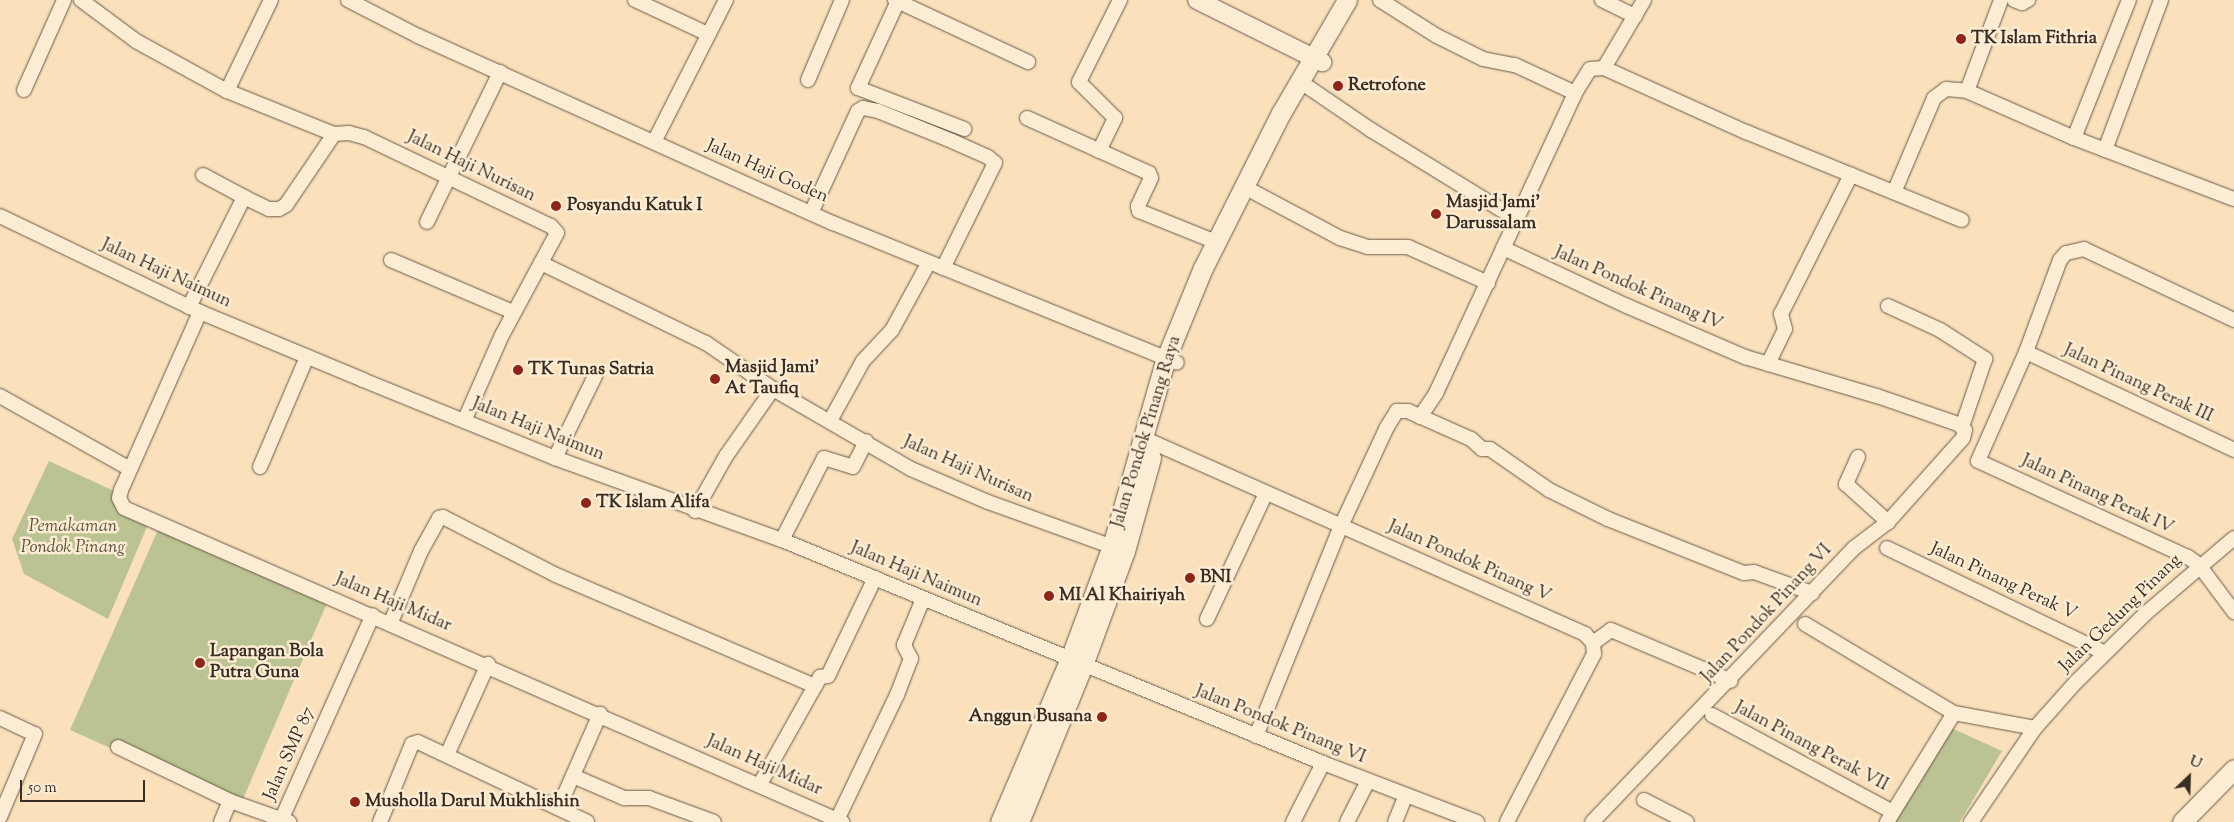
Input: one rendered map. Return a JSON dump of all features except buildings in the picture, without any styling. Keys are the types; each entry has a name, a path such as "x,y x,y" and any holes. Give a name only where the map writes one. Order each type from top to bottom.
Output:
{"main road":[{"name":"Jalan Pondok Pinang Raya","path":"1019,822 1118,549 1172,360 1216,242 1317,59 1347,0"},
{"name":"Jalan Pondok Pinang Raya","path":"1172,360 1250,190 1308,87 1317,59 1361,0"},
{"name":"Jalan Pondok Pinang Raya","path":"1000,822 1077,662"},
{"path":"2182,822 2234,769"}],"street":[{"path":"24,90 64,0"},
{"name":"Jalan Haji Nurisan","path":"81,0 136,40 227,91 334,134 349,132 364,137 551,226 557,233 514,312 464,421"},
{"path":"227,91 271,0"},
{"name":"Jalan Haji Goden","path":"348,0 500,72 811,212 943,268 1172,360"},
{"path":"635,0 708,34"},
{"path":"654,142 726,0"},
{"path":"808,80 842,0"},
{"path":"1099,151 1115,118 1079,82 1120,0"},
{"path":"1198,0 1317,59"},
{"path":"1380,0 1437,36 1483,59 1515,66 1575,94"},
{"path":"1602,0 1635,16"},
{"path":"1604,68 1644,0"},
{"path":"1967,91 2001,0"},
{"path":"2014,0 2022,3 2028,0"},
{"path":"2074,138 2129,0"},
{"path":"2105,150 2161,0"},
{"path":"964,129 858,88 896,1 1028,62"},
{"path":"1420,416 1436,393 1575,94 1590,69 1604,68 1851,175 1895,190 1962,220"},
{"path":"427,222 448,177 482,114 500,72"},
{"path":"1308,87 1371,130 1516,219"},
{"path":"1895,190 1934,98 1946,89 1967,91 2074,138 2233,196"},
{"path":"811,212 858,111 863,108 878,111 988,156 995,163 943,268"},
{"path":"1027,118 1150,175 1138,206 1145,213 1216,242"},
{"path":"203,175 269,209 279,210 286,205 334,134"},
{"path":"1768,364 1785,329 1781,314 1851,175"},
{"path":"1250,190 1340,238 1376,248 1408,247 1488,283"},
{"name":"Jalan Haji Midar","path":"244,197 195,309 130,469 119,498 124,508 488,664 840,821"},
{"name":"Jalan Haji Naimun","path":"0,216 195,309 307,357 555,458 695,511 782,540 1077,662"},
{"name":"Jalan Pondok Pinang IV","path":"1503,248 1635,310 1745,358 1877,396 1964,428"},
{"path":"2026,352 2060,260 2075,249 2084,250 2234,320"},
{"path":"391,260 514,312"},
{"path":"830,421 866,356 892,330 929,262"},
{"name":"Jalan Haji Nurisan","path":"541,263 706,343 773,389 866,441 911,469 988,502 1118,549"},
{"name":"Jalan Pondok Pinang VI","path":"1592,822 1731,681 1854,548 1888,522 1963,438 1964,428 1985,359 1940,330 1888,306"},
{"name":"Jalan Pinang Perak III","path":"2026,352 2234,450"},
{"name":"Jalan Pinang Perak IV","path":"2026,352 1978,461 2199,565"},
{"path":"260,467 307,357"},
{"path":"555,458 596,374"},
{"path":"695,511 726,456 773,389"},
{"path":"0,396 130,469"},
{"path":"1256,736 1341,526 1393,414 1402,410 1471,439 1483,449 1490,449 1534,481 1582,507 1744,573 1754,572 1812,593"},
{"name":"Jalan Pondok Pinang V","path":"1149,440 1585,634 1593,642"},
{"path":"782,540 824,458 853,467 866,441"},
{"path":"1858,457 1846,484 1888,522"},
{"path":"1207,618 1266,493"},
{"path":"391,622 421,551 439,518 443,517 556,575 815,686"},
{"name":"Jalan Gedung Pinang","path":"1971,822 2035,728 2103,652 2199,565 2234,538"},
{"name":"Jalan Pinang Perak V","path":"1887,548 2103,652"},
{"path":"2199,565 2234,612"},
{"path":"760,784 820,677 828,676 874,578"},
{"path":"840,821 897,695 911,658 904,646 923,599"},
{"name":"Jalan SMP 87","path":"286,820 373,615"},
{"path":"1805,624 1954,713 2035,728"},
{"path":"1507,822 1565,716 1594,654 1593,642 1611,630 1731,681"},
{"name":"Jalan Pondok Pinang VI","path":"1077,662 1323,763 1472,821"},
{"path":"446,755 488,664"},
{"path":"1890,817 1954,713"},
{"path":"559,808 600,714"},
{"name":"Jalan Pinang Perak VII","path":"1712,715 1890,817"},
{"path":"0,718 35,734 0,817"},
{"path":"380,822 415,742 587,822"},
{"path":"118,747 230,801 286,820"},
{"path":"1293,822 1323,763"},
{"path":"573,776 624,798 648,798 714,822"},
{"path":"1347,822 1368,781"},
{"path":"1395,822 1406,795"},
{"path":"1644,800 1688,822"},
{"path":"220,822 230,801"}],"green space":[{"name":"Pemakaman Pondok Pinang","path":"49,461 114,491 120,511 149,522 108,619 24,574 12,539"},
{"name":"Lapangan Bola Putra Guna","path":"161,523 330,596 240,806 70,730"},
{"path":"1947,726 2002,751 1960,822 1892,822"}],"place":[{"name":"TK Islam Fithria","path":"1961,39"},
{"name":"Retrofone","path":"1338,86"},
{"name":"Posyandu Katuk I","path":"556,206"},
{"name":"Masjid Jami' Darussalam","path":"1436,214"},
{"name":"TK Tunas Satria","path":"518,370"},
{"name":"Masjid Jami' At Taufiq","path":"715,379"},
{"name":"TK Islam Alifa","path":"586,503"},
{"name":"BNI","path":"1190,578"},
{"name":"MI Al Khairiyah","path":"1049,596"},
{"name":"Lapangan Bola Putra Guna","path":"200,663"},
{"name":"Anggun Busana","path":"1102,717"},
{"name":"Musholla Darul Mukhlishin","path":"355,802"}]}
